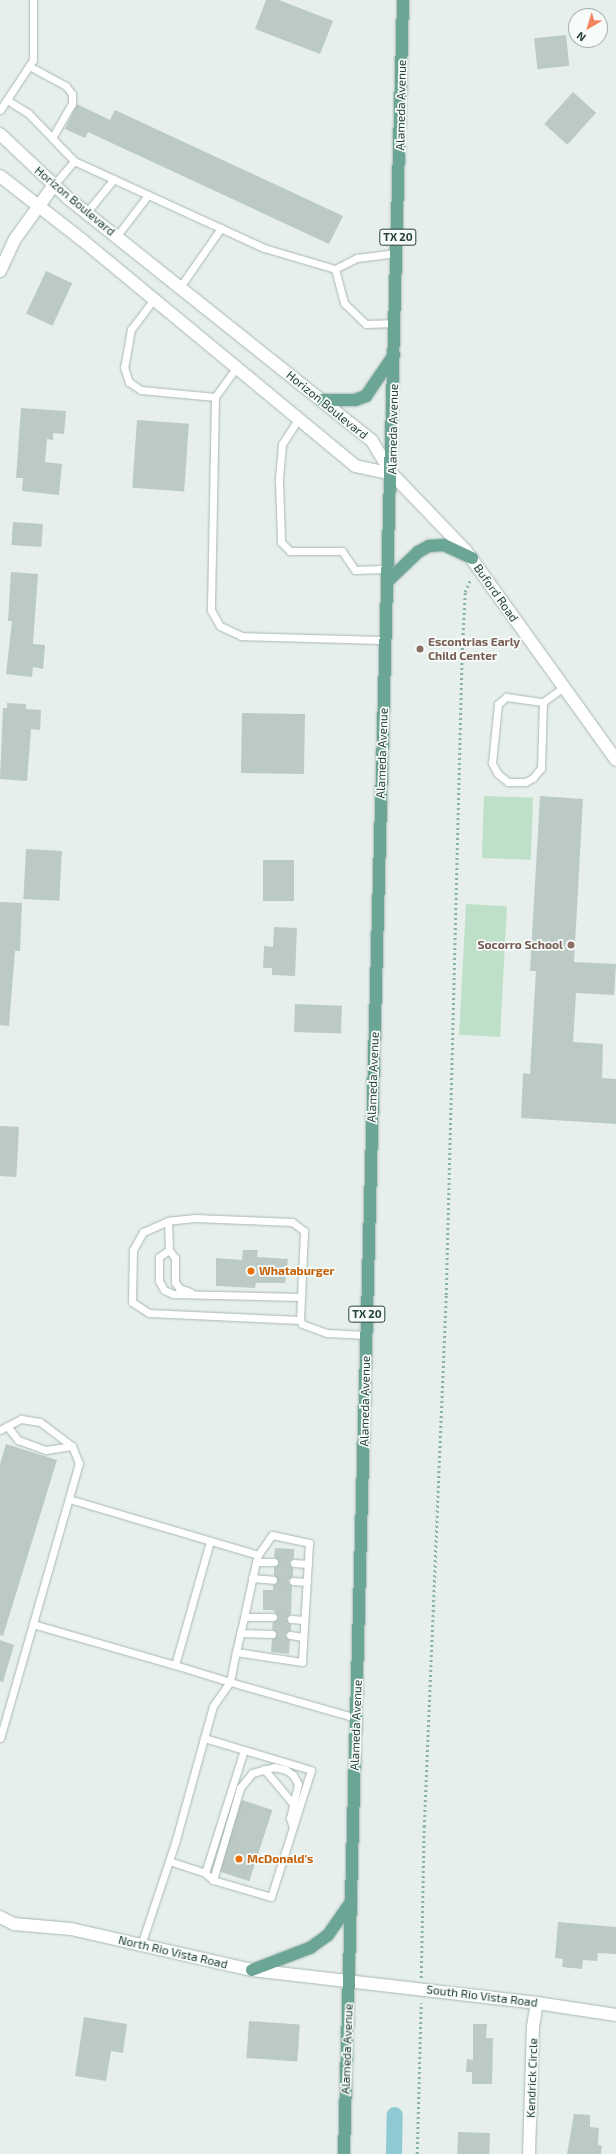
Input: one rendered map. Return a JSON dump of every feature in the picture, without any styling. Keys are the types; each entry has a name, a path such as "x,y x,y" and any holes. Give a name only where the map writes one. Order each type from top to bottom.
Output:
{"main road":[{"name":"Alameda Avenue","path":"344,2154 366,1335 392,474 403,0"},
{"path":"322,400 355,400 366,396 395,354"},
{"path":"388,582 418,552 429,546 444,545 474,562"},
{"path":"252,1970 310,1948 328,1935 351,1902"}],"street":[{"name":"Horizon Boulevard","path":"0,134 86,213 372,441 392,474"},
{"name":"Horizon Boulevard","path":"0,176 154,299 355,466 392,474"},
{"path":"0,271 15,239 38,205 54,185"},
{"name":"Buford Road","path":"392,474 452,534 474,562 616,760"},
{"name":"North Rio Vista Road","path":"0,1917 14,1924 71,1929 252,1970 348,1980"},
{"name":"South Rio Vista Road","path":"348,1980 537,2003 616,2015"},
{"name":"Kendrick Circle","path":"529,2154 534,2027 537,2003"}],"lane":[{"path":"0,110 33,60 33,0"},
{"path":"29,66 66,86 72,94 72,104 52,138"},
{"path":"7,100 28,113 74,161 264,248 335,269 357,258 397,253"},
{"path":"54,185 74,161"},
{"path":"86,213 114,179"},
{"path":"116,236 148,194"},
{"path":"180,287 221,228"},
{"path":"335,269 344,303 366,324 396,323"},
{"path":"154,299 132,329 124,367 129,382 141,390 215,397"},
{"path":"237,367 215,397 211,610 220,626 241,636 386,640"},
{"path":"299,418 282,444 279,481 281,542 290,551 342,551 355,570 388,569"},
{"path":"543,702 541,768 533,778 525,782 508,782 498,774 492,763 498,704 506,697 543,702 564,687"},
{"path":"300,1320 149,1313 132,1302 133,1250 143,1232 168,1222 195,1218 292,1222 304,1231 300,1320 302,1324 327,1333 366,1335"},
{"path":"168,1222 169,1250 175,1258 176,1282 179,1288 195,1294"},
{"path":"169,1250 159,1257 159,1281 164,1290 173,1294 301,1297"},
{"path":"0,1738 79,1463 77,1453 72,1446 40,1422 21,1419 3,1428 18,1440 46,1450 72,1446"},
{"path":"69,1499 210,1541 257,1558 274,1562"},
{"path":"141,1945 169,1861 213,1706 230,1682 236,1652 240,1633 257,1558 272,1535 309,1543 302,1662 236,1652"},
{"path":"175,1665 210,1541"},
{"path":"294,1563 308,1564"},
{"path":"252,1578 274,1580"},
{"path":"293,1581 307,1582"},
{"path":"244,1617 273,1617"},
{"path":"291,1618 304,1620"},
{"path":"33,1624 356,1718"},
{"path":"240,1633 272,1634"},
{"path":"290,1635 303,1637"},
{"path":"169,1861 205,1873 213,1880 271,1897 311,1770 204,1738"},
{"path":"205,1873 244,1750"},
{"path":"213,1880 240,1788 252,1773 264,1769 274,1768 286,1770 293,1775 298,1784 290,1818 293,1828"},
{"path":"264,1769 294,1805"}],"path":[{"path":"417,2154 417,1988 446,1295 462,650 465,592 474,562"}],"green space":[{"path":"484,796 533,798 531,860 482,858"},
{"path":"466,904 507,906 500,1037 459,1035"}],"building":[{"path":"266,0 279,0 333,21 320,54 255,29"},
{"path":"566,35 569,66 537,69 534,38"},
{"path":"573,92 596,113 567,145 544,124"},
{"path":"77,104 110,120 115,110 343,216 329,244 88,132 85,138 65,129"},
{"path":"46,271 72,283 52,326 26,314"},
{"path":"21,408 66,411 64,434 53,433 53,440 47,439 45,462 62,464 59,495 22,491 23,478 16,478"},
{"path":"137,420 189,424 184,491 132,488"},
{"path":"13,522 43,524 41,547 11,545"},
{"path":"11,572 38,574 33,644 45,645 43,669 33,667 32,677 6,674 12,621 8,621"},
{"path":"7,703 26,704 26,709 41,710 40,730 31,729 27,781 0,779 3,708 7,708"},
{"path":"242,713 305,714 304,774 241,773"},
{"path":"540,796 583,799 574,962 616,964 614,995 576,993 573,1042 603,1044 602,1078 616,1079 616,1124 521,1118 523,1073 530,1074 536,971 530,971"},
{"path":"26,849 62,851 59,901 23,899"},
{"path":"263,860 294,860 294,901 263,901"},
{"path":"0,902 22,903 20,951 15,951 9,1026 0,1025"},
{"path":"274,927 297,928 295,976 272,975 272,968 263,968 264,946 273,947"},
{"path":"295,1004 342,1006 341,1034 294,1032"},
{"path":"0,1126 19,1127 16,1177 0,1176"},
{"name":"Whataburger","path":"243,1250 258,1250 257,1257 288,1259 285,1283 256,1283 255,1288 216,1286 216,1258 242,1260"},
{"path":"6,1444 57,1460 3,1636 0,1635 0,1464"},
{"path":"275,1548 294,1549 294,1558 289,1563 293,1568 293,1576 288,1581 292,1586 291,1614 286,1619 291,1624 291,1630 285,1635 290,1640 289,1654 271,1652 272,1639 277,1635 272,1629 273,1622 278,1617 273,1610 263,1610 263,1590 273,1590 273,1585 278,1581 274,1575 274,1567 279,1562 274,1557"},
{"path":"0,1640 14,1645 3,1682 0,1681"},
{"path":"242,1800 272,1810 249,1881 219,1871"},
{"path":"558,1922 616,1927 616,1954 598,1953 597,1961 583,1960 582,1969 562,1967 563,1959 555,1958"},
{"path":"84,2017 127,2024 123,2053 111,2051 106,2081 75,2076"},
{"path":"249,2021 300,2025 297,2061 246,2058"},
{"path":"473,2024 487,2024 486,2038 493,2038 492,2084 472,2084 472,2072 466,2072 467,2059 473,2060"},
{"path":"574,2114 590,2115 590,2127 599,2128 598,2145 602,2146 601,2154 567,2154"},
{"path":"458,2132 490,2133 489,2154 457,2154"}],"waterway":[{"path":"394,2154 395,2115"}],"place":[{"name":"Escontrias Early Child Center","path":"420,649"},
{"name":"Socorro School","path":"571,945"},
{"name":"Whataburger","path":"251,1271"},
{"name":"McDonald's","path":"239,1859"}]}
